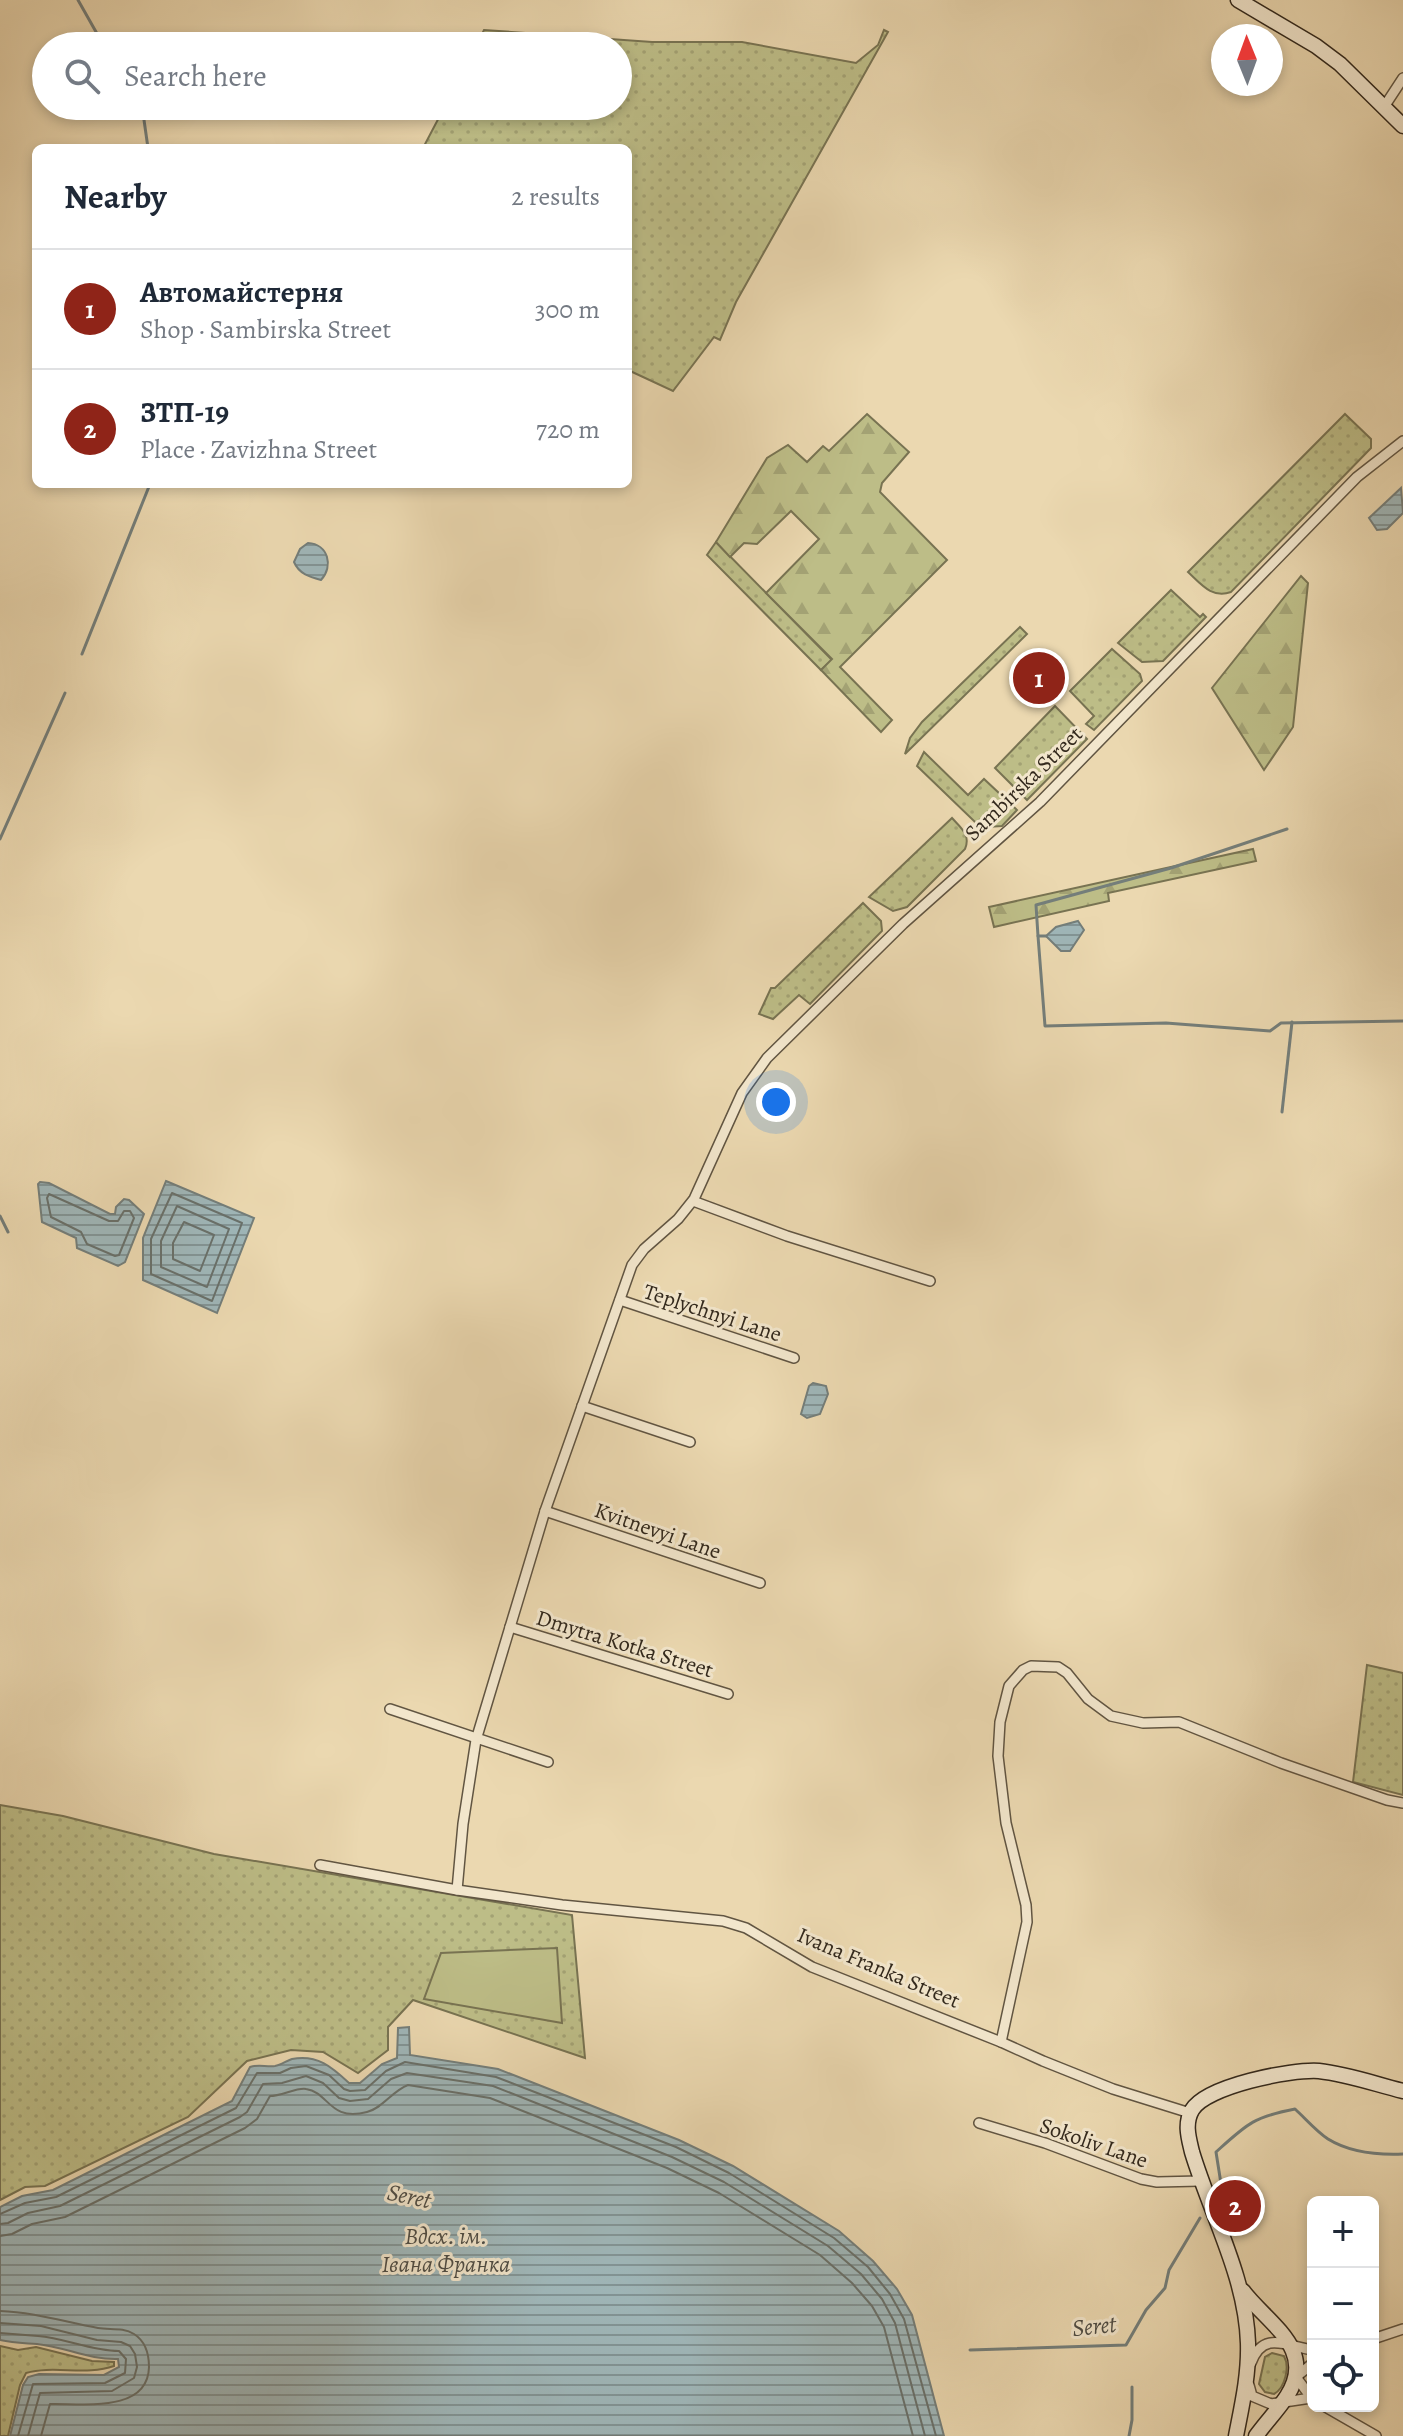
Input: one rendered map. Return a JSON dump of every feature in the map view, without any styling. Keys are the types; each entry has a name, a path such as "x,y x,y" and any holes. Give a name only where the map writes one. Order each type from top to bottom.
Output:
{"main road":[{"path":"1238,0 1316,46 1340,64 1403,126"},
{"path":"1236,2436 1248,2370 1247,2325 1238,2284 1200,2181 1187,2132 1190,2113 1200,2101 1221,2092 1264,2078 1303,2071 1335,2073 1403,2091"},
{"path":"1238,2284 1292,2347 1298,2361 1296,2377 1282,2403 1256,2436"}],"street":[{"path":"1384,107 1403,78"},
{"name":"Sambirska Street","path":"457,1890 476,1740 545,1511 632,1265 693,1201 742,1093 767,1058 903,924 1040,802 1357,477 1403,441"},
{"path":"693,1201 787,1236 930,1281"},
{"name":"Teplychnyi Lane","path":"620,1300 794,1358"},
{"path":"582,1406 690,1442"},
{"name":"Kvitnevyi Lane","path":"545,1511 760,1583"},
{"name":"Dmytra Kotka Street","path":"510,1627 728,1694"},
{"path":"1001,2042 1027,1922 999,1782 1000,1722 1009,1686 1023,1670 1040,1665 1058,1667 1098,1709 1111,1716 1143,1723 1179,1722 1281,1763 1403,1803"},
{"path":"390,1709 548,1762"},
{"name":"Ivana Franka Street","path":"320,1865 457,1890 577,1907 723,1921 746,1928 812,1967 1113,2089 1190,2113"},
{"name":"Sokoliv Lane","path":"979,2123 1045,2143 1141,2179 1166,2183 1200,2181"},
{"path":"1379,2337 1403,2329"},
{"path":"1278,2330 1307,2347"},
{"path":"1307,2349 1277,2343 1261,2345 1254,2353 1248,2370 1252,2396 1264,2402 1307,2400"},
{"path":"1307,2368 1296,2377 1307,2392"},
{"path":"1334,2412 1376,2436"}],"green space":[{"path":"884,30 888,32 736,302 720,340 714,337 673,391 632,372 632,144 425,144 438,120 632,120 632,41 742,42 856,63 878,45"},
{"path":"867,414 909,452 882,483 880,492 947,560 840,667 892,720 881,732 821,670 832,659 766,593 819,539 791,511 757,544 744,543 730,557 716,542 767,458 788,445 807,462 823,446 829,451"},
{"path":"1345,414 1371,439 1371,448 1231,592 1218,594 1202,585 1188,572"},
{"path":"716,542 832,660 821,670 707,555"},
{"path":"1301,576 1308,583 1293,727 1264,770 1212,688"},
{"path":"1171,590 1200,617 1203,614 1206,617 1163,661 1142,662 1118,643"},
{"path":"1020,627 1027,634 905,754 910,738 922,722"},
{"path":"1112,649 1140,674 1142,681 1094,730 1086,724 1094,716 1070,691"},
{"path":"1055,706 1087,739 1027,800 995,768"},
{"path":"924,752 968,795 984,779 1017,810 1002,826 986,827 975,822 917,766"},
{"path":"952,818 966,836 965,849 907,907 893,911 869,897"},
{"path":"1253,849 1256,861 1108,893 1109,901 994,927 989,907"},
{"path":"863,903 881,921 882,931 810,1004 799,995 773,1019 759,1014 771,988 775,988"},
{"path":"1367,1665 1403,1673 1403,1795 1353,1782"},
{"path":"0,1805 63,1816 214,1854 572,1915 585,2058 413,2000 388,2027 388,2050 358,2073 323,2052 291,2050 247,2061 188,2117 45,2186 25,2187 0,2200"},
{"path":"557,1948 562,2023 424,1999 441,1953"},
{"path":"0,2346 18,2350 36,2347 92,2361 114,2362 114,2366 26,2373 20,2385 8,2436 0,2436"},
{"path":"1272,2353 1284,2356 1287,2366 1284,2382 1274,2394 1265,2392 1259,2384 1265,2357"}],"water":[{"path":"1401,488 1403,513 1387,529 1377,530 1369,518"},
{"path":"308,543 320,547 327,557 327,568 321,580 302,572 294,562 300,549"},
{"path":"1078,921 1084,930 1070,951 1061,951 1046,936 1056,927"},
{"path":"166,1181 254,1218 217,1313 143,1280 143,1238"},
{"path":"40,1182 49,1183 110,1214 115,1214 116,1207 124,1199 144,1214 125,1262 118,1266 77,1248 76,1238 42,1222"},
{"path":"813,1383 826,1386 828,1394 820,1414 807,1418 801,1414 809,1386"},
{"name":"Вдсх. ім. Івана Франка","path":"409,2027 410,2055 498,2069 679,2140 733,2166 839,2231 873,2261 897,2289 912,2315 944,2436 10,2436 23,2385 28,2377 39,2374 104,2375 119,2367 118,2359 0,2340 0,2207 22,2196 53,2190 232,2101 250,2067 275,2066 292,2059 309,2058 330,2067 349,2083 360,2083 382,2064 397,2058 398,2028"}],"waterway":[{"path":"78,0 96,32"},
{"path":"144,120 147,144"},
{"path":"82,654 148,488"},
{"path":"0,839 65,693"},
{"path":"1038,936 1036,905 1171,868 1287,829"},
{"path":"1046,936 1038,936 1045,1026 1166,1023 1270,1031 1281,1023 1403,1021"},
{"path":"1282,1112 1292,1022"},
{"path":"0,1216 8,1232"},
{"name":"Seret","path":"1216,2199 1222,2190 1216,2152 1251,2123 1281,2112 1295,2109 1324,2136 1345,2147 1374,2153 1403,2154"},
{"name":"Seret","path":"970,2350 1126,2345 1146,2310 1165,2288 1169,2270 1200,2218"},
{"name":"Seret","path":"1129,2436 1132,2387"}],"place":[{"name":"Автомайстерня","path":"1039,678"},
{"name":"ЗТП-19","path":"1235,2206"}]}
